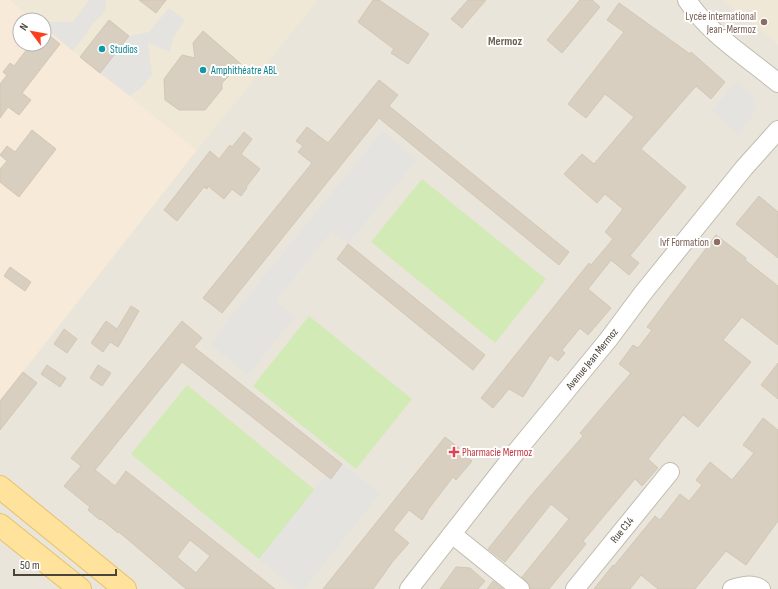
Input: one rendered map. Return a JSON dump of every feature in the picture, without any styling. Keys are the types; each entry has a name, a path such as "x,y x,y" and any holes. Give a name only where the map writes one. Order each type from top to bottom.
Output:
{"main road":[{"path":"0,487 125,589"},
{"path":"0,525 80,589"}],"street":[{"path":"687,0 695,12 709,26 778,83"},
{"name":"Avenue Jean Mermoz","path":"409,589 516,452 608,340 643,293 744,168 778,130"},
{"name":"Rue C14","path":"575,589 670,472"},
{"path":"452,534 520,589"},
{"path":"732,589 744,586 757,586 761,589"}],"shaded area":[{"path":"0,0 778,0 778,589 0,589"},
{"path":"0,0 10,0 25,12 12,12 12,52 52,52 52,33 197,150 0,401"},
{"path":"10,0 318,0 197,150 52,33 52,12 25,12"},
{"path":"89,0 106,0 106,8 101,16 93,23 73,51 52,34 52,22 73,22"},
{"name":"Lycée international Jean-Mermoz","path":"723,0 778,0 778,44"},
{"path":"169,8 185,20 173,38 170,52 148,43 152,74 143,86 130,96 100,73 129,36 149,32"},
{"path":"736,81 754,98 756,107 752,116 739,134 712,111"},
{"path":"383,130 417,160 348,244 332,231 276,301 295,317 248,375 211,343"},
{"path":"342,464 380,493 304,589 296,589 259,559 326,475 331,479"}],"green space":[{"path":"422,179 546,279 495,343 371,242"},
{"path":"309,316 412,399 356,469 253,386"},
{"path":"187,385 315,490 259,559 131,454"}],"building":[{"path":"139,0 166,0 156,13"},
{"path":"373,0 379,0 429,34 408,64 391,53 394,49 358,22"},
{"path":"468,0 486,0 462,28 451,19"},
{"path":"580,0 592,0 600,7 562,53 547,40"},
{"path":"619,3 690,54 691,52 725,82 711,99 696,86 641,149 686,187 630,256 639,263 629,275 611,260 588,289 611,308 588,335 580,328 562,350 565,353 558,361 550,355 523,397 509,389 493,408 481,398 589,263 591,265 613,239 605,232 623,209 605,194 597,203 564,174 582,154 594,164 634,117 605,94 586,118 568,104 624,32 607,20"},
{"name":"Studios","path":"109,20 129,36 100,73 80,57"},
{"name":"Amphithéatre ABL","path":"203,31 241,64 222,83 222,89 205,110 179,110 165,100 164,79 182,55 195,58 193,43"},
{"path":"52,38 60,44 22,93 31,100 19,115 8,107 0,118 0,84 7,75 3,72 10,63 14,66 25,52 52,52"},
{"path":"379,80 398,95 389,106 569,252 559,265 379,118 222,313 203,298 312,163 298,152 303,146 296,141 307,127 328,143"},
{"path":"32,130 56,149 19,197 0,182 0,169 7,161 0,155 7,146 15,152"},
{"path":"244,132 252,139 241,154 260,169 241,196 232,189 224,199 208,186 207,189 204,187 177,221 164,210 210,151 219,159 230,145 232,147"},
{"path":"759,196 778,212 778,258 736,224"},
{"path":"716,235 746,258 745,260 778,286 778,345 742,317 723,340 751,362 698,427 683,415 648,459 658,468 642,486 635,479 583,541 586,544 549,589 530,589 530,585 522,577 569,519 551,504 505,562 488,549 529,498 583,436 580,433 631,373 619,364 633,345 638,348 652,330 647,327"},
{"path":"348,244 485,355 473,370 337,259"},
{"path":"10,267 31,282 25,291 4,276"},
{"path":"131,306 139,311 118,347 110,342 103,352 91,343 106,321 117,329"},
{"path":"182,321 202,338 194,347 342,464 331,479 182,362 95,470 115,486 126,471 275,589 186,589 119,532 118,533 88,510 90,507 64,486 81,466 71,458","holes":["190,540 210,556 196,573 177,557"]},
{"path":"64,329 77,339 67,353 54,344"},
{"path":"778,363 778,399 761,385"},
{"path":"47,365 66,378 60,387 41,374"},
{"path":"98,365 111,373 102,386 90,378"},
{"path":"23,372 37,383 0,430 0,401"},
{"path":"763,418 778,430 778,521 746,565 726,551 695,589 658,589 641,575 630,589 594,589 655,516 660,520 680,494 689,501 702,485 696,480 710,462 732,480 754,453 743,445"},
{"path":"445,437 472,461 456,480 453,477 427,511 422,520 409,510 393,530 409,543 393,561 373,589 323,589"},
{"path":"456,567 470,568 485,581 478,589 440,589"},
{"path":"493,581 503,589 487,589"}],"place":[{"name":"Lycée international Jean-Mermoz","path":"764,22"},
{"name":"Studios","path":"102,49"},
{"name":"Amphithéatre ABL","path":"203,70"},
{"name":"lvf Formation","path":"717,242"},
{"name":"Pharmacie Mermoz","path":"454,452"}],"district":[{"name":"Mermoz","path":"505,41"}]}
